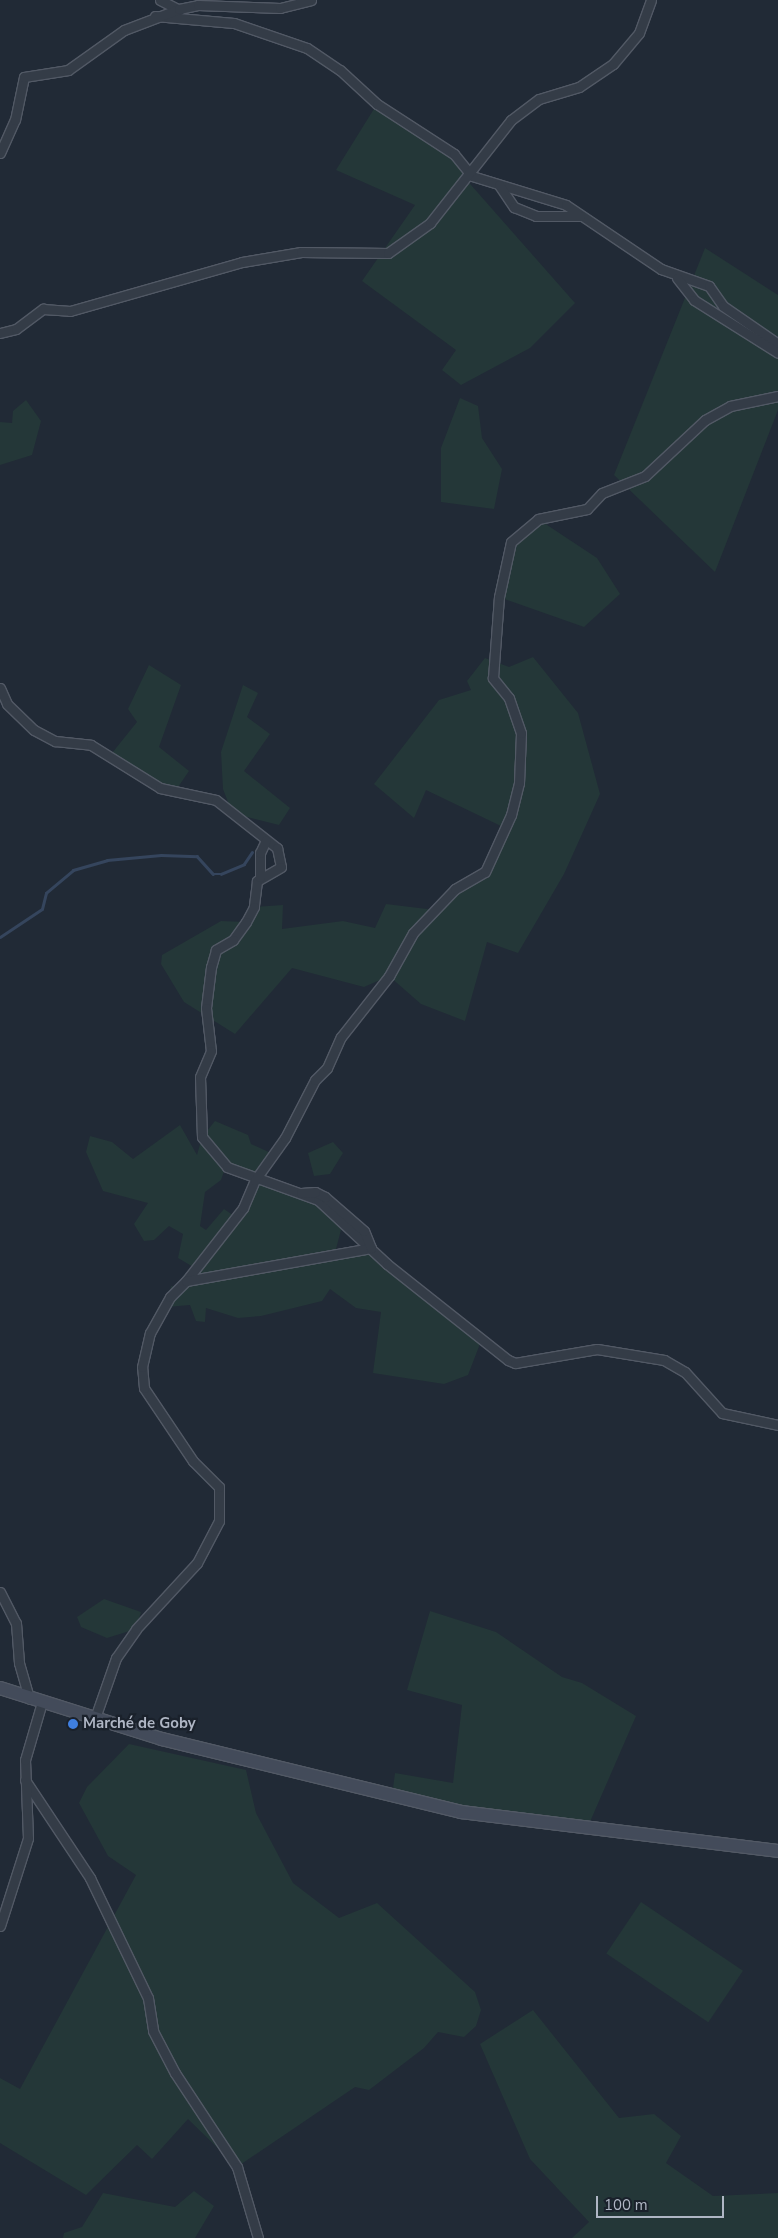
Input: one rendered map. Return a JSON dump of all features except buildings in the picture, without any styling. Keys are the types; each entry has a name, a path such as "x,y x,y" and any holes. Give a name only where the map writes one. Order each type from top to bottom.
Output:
{"main road":[{"path":"0,1688 29,1699 237,1760 461,1812 778,1851"}],"street":[{"path":"160,0 202,19"},
{"path":"0,153 15,120 24,77 68,70 124,30 155,16 178,9 198,5 280,8 311,0"},
{"path":"0,333 16,329 43,309 70,311 242,262 301,252 388,254 430,223 467,173 511,120 539,99 579,87 613,64 638,33 651,0"},
{"path":"155,16 202,19 262,30 307,48 340,70 377,104 454,154 467,173 499,186 555,200 677,278 708,286 723,306 778,344"},
{"path":"499,186 514,207 536,216 581,216"},
{"path":"677,278 694,300 778,353"},
{"path":"95,1718 116,1658 136,1629 197,1563 219,1522 219,1487 193,1461 144,1388 148,1341 170,1297 186,1281 243,1208 255,1180 285,1138 315,1080 327,1068 341,1036 389,976 413,933 455,889 485,872 511,815 519,783 521,733 509,698 493,678 499,597 512,542 538,520 587,509 602,493 645,476 705,420 730,406 778,396"},
{"path":"0,688 7,704 34,730 55,740 92,745 160,788 216,800 277,848 281,867 260,877"},
{"path":"266,840 260,853 260,877 254,907 238,935 216,950 206,1008 211,1050 200,1077 202,1137 227,1168 255,1180 318,1200 371,1248 508,1360 515,1363 597,1349 664,1360 685,1372 722,1414 778,1418"},
{"path":"186,1281 371,1248"},
{"path":"762,1418 778,1424"},
{"path":"0,1592 16,1623 19,1663 29,1699"},
{"path":"0,1926 28,1838 24,1760 42,1702"},
{"path":"25,1780 90,1878 144,1990 153,2031 175,2073 237,2167 258,2238"}],"shaded area":[{"path":"377,104 428,134 462,166 464,177 575,303 530,348 461,385 442,370 456,350 362,281 415,205 336,170"},
{"path":"705,248 778,295 778,410 715,572 614,475"},
{"path":"460,398 478,406 482,438 502,469 494,509 441,502 441,448"},
{"path":"26,400 41,421 32,455 0,465 0,422 12,423 13,411"},
{"path":"538,519 597,558 620,594 584,627 499,597 511,542"},
{"path":"533,657 578,713 600,794 564,874 518,953 487,942 465,1021 421,1004 389,976 364,987 292,968 235,1034 184,1002 161,964 162,955 221,921 246,922 254,907 283,905 282,929 343,921 375,928 386,904 435,910 455,889 480,876 503,827 426,790 414,818 374,784 439,700 471,690 467,681 485,658 509,667"},
{"path":"149,665 181,685 159,747 189,771 176,790 108,758 137,722 128,709"},
{"path":"243,685 258,693 247,717 270,734 244,771 290,808 279,825 239,815 231,810 223,789 221,752"},
{"path":"215,1121 248,1135 251,1144 273,1154 259,1179 305,1196 343,1222 335,1253 371,1248 483,1336 468,1375 444,1384 373,1373 381,1312 356,1308 330,1289 322,1301 261,1316 238,1318 206,1308 205,1322 196,1321 190,1305 167,1307 171,1286 177,1287 195,1268 178,1258 183,1234 169,1226 154,1240 144,1241 134,1224 148,1203 103,1191 86,1152 90,1136 112,1142 133,1159 180,1125 197,1155 202,1137","holes":["225,1169 253,1181 234,1216 224,1209 206,1230 200,1226 205,1192 221,1180"]},
{"path":"333,1142 343,1153 330,1174 314,1176 308,1153"},
{"path":"104,1599 141,1612 136,1629 107,1638 81,1627 77,1617"},
{"path":"430,1611 496,1632 562,1677 582,1683 636,1716 586,1831 392,1796 395,1773 453,1783 462,1705 407,1690"},
{"path":"129,1744 246,1770 256,1813 293,1883 339,1918 377,1903 475,1992 481,2010 476,2026 464,2037 438,2032 424,2048 369,2090 355,2087 237,2167 188,2119 152,2159 137,2145 86,2195 0,2143 0,2078 20,2089 136,1875 108,1856 79,1803 87,1787"},
{"path":"641,1902 743,1971 708,2022 606,1953"},
{"path":"533,2010 619,2118 654,2114 681,2136 666,2163 713,2196 778,2193 778,2238 572,2238 589,2222 530,2159 480,2044"},
{"path":"194,2191 214,2206 195,2238 63,2238 64,2233 82,2227 103,2193 175,2207"}],"waterway":[{"path":"0,937 42,909 46,893 73,870 107,860 161,855 197,856 213,874 221,874 244,864 252,852"}],"place":[{"name":"Marché de Goby","path":"73,1724"}]}
